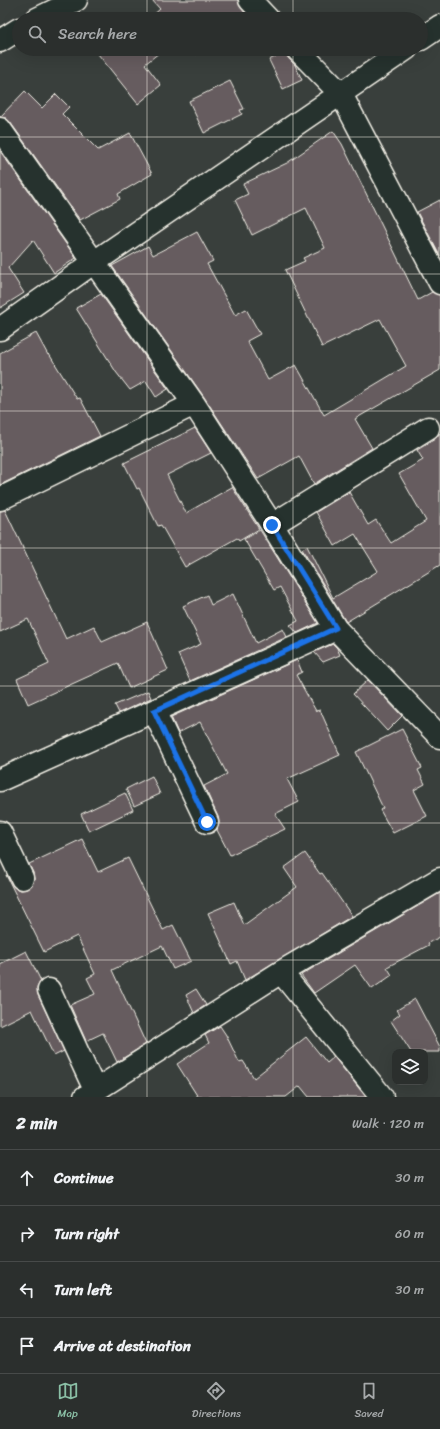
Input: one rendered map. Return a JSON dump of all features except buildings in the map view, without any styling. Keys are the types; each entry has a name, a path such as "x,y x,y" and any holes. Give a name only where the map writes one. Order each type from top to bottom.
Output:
{"street":[{"path":"51,12 76,0"},
{"path":"250,0 261,12"},
{"path":"428,34 440,26"},
{"path":"0,41 12,33"},
{"path":"304,56 341,94 440,283"},
{"path":"0,329 93,263 396,56"},
{"path":"0,128 93,263 194,404 336,628 440,737"},
{"path":"0,499 194,404"},
{"path":"272,525 428,428"},
{"path":"0,780 336,628"},
{"path":"154,711 207,822"},
{"path":"0,832 22,878"},
{"path":"49,990 90,1094 281,972 440,880"},
{"path":"281,972 382,1097"}],"route":[{"path":"207,822 154,711 336,628 272,525"}]}
